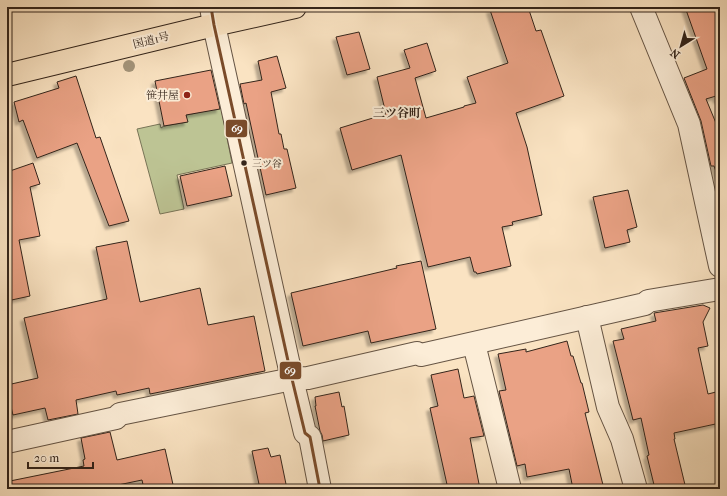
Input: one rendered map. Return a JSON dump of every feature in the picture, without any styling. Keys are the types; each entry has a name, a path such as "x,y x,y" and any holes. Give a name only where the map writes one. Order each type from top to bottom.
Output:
{"highway":[{"name":"国道1号","path":"7,75 212,16 295,7"}],"street":[{"path":"641,7 689,124 712,185 720,266"},
{"path":"212,16 304,433 310,437 320,489"},
{"path":"7,442 116,418 120,414 292,379 308,378 417,353 421,355 474,344 645,304 648,301 720,289"},
{"path":"587,318 608,407 622,439 636,489"},
{"path":"474,344 510,489"}],"green space":[{"path":"221,108 232,163 177,175 184,209 160,214 137,129 160,124 161,128 164,126 187,122 186,115"}],"building":[{"path":"499,7 528,7 536,31 541,30 564,96 516,113 527,147 542,215 512,222 513,225 502,227 511,266 477,274 474,272 470,257 428,267 401,155 352,170 340,128 386,114 377,77 410,68 404,50 427,43 436,71 415,78 426,118 476,103 467,77 508,63 490,10"},
{"path":"685,7 720,7 720,99 717,100 716,96 706,99 718,128 720,127 720,176 718,177 714,166 711,166 701,121 684,78 707,69"},
{"path":"359,32 370,69 347,75 336,37"},
{"path":"277,56 286,88 271,92 279,134 281,134 284,149 287,149 296,188 266,195 246,103 244,104 240,84 262,80 258,61"},
{"name":"笹井屋","path":"211,70 220,109 186,115 188,122 164,126 155,81"},
{"path":"76,76 96,138 100,137 129,221 109,226 77,143 37,158 23,120 19,122 14,102 59,88 57,82"},
{"path":"33,163 40,184 30,187 40,236 19,240 30,296 7,301 7,172"},
{"path":"225,166 232,196 187,206 180,176"},
{"path":"628,190 637,227 627,230 630,242 605,248 593,197"},
{"path":"127,241 140,302 200,288 208,325 254,316 265,371 150,394 149,388 117,395 116,391 76,400 78,414 48,420 45,408 13,415 7,385 38,378 24,318 107,299 96,247"},
{"path":"421,261 436,329 371,343 368,331 303,346 291,293"},
{"path":"703,305 710,308 703,322 708,346 698,348 708,394 720,391 720,423 674,433 674,439 686,489 655,489 647,456 649,455 641,418 633,420 613,341 624,339 621,329 656,321 654,313"},
{"path":"567,341 571,356 573,356 582,383 589,412 585,413 604,489 573,489 569,469 527,477 525,464 517,466 499,391 506,390 498,354 526,349 526,352"},
{"path":"458,369 464,398 474,396 484,436 470,438 480,489 448,489 430,408 438,406 431,375"},
{"path":"339,392 342,407 344,406 349,435 323,441 315,406 315,397"},
{"path":"110,432 117,460 165,449 174,489 144,489 142,480 99,489 11,489 10,481 84,466 83,460 85,459 81,438"},
{"path":"268,448 271,457 280,455 287,489 260,489 252,451"}],"transit line":[{"name":"69","path":"211,7 292,379 305,433 310,437 320,489"}],"place":[{"name":"笹井屋","path":"187,95"},
{"name":"三ツ谷","path":"244,163"}],"district":[{"name":"三ツ谷町","path":"397,113"}]}
